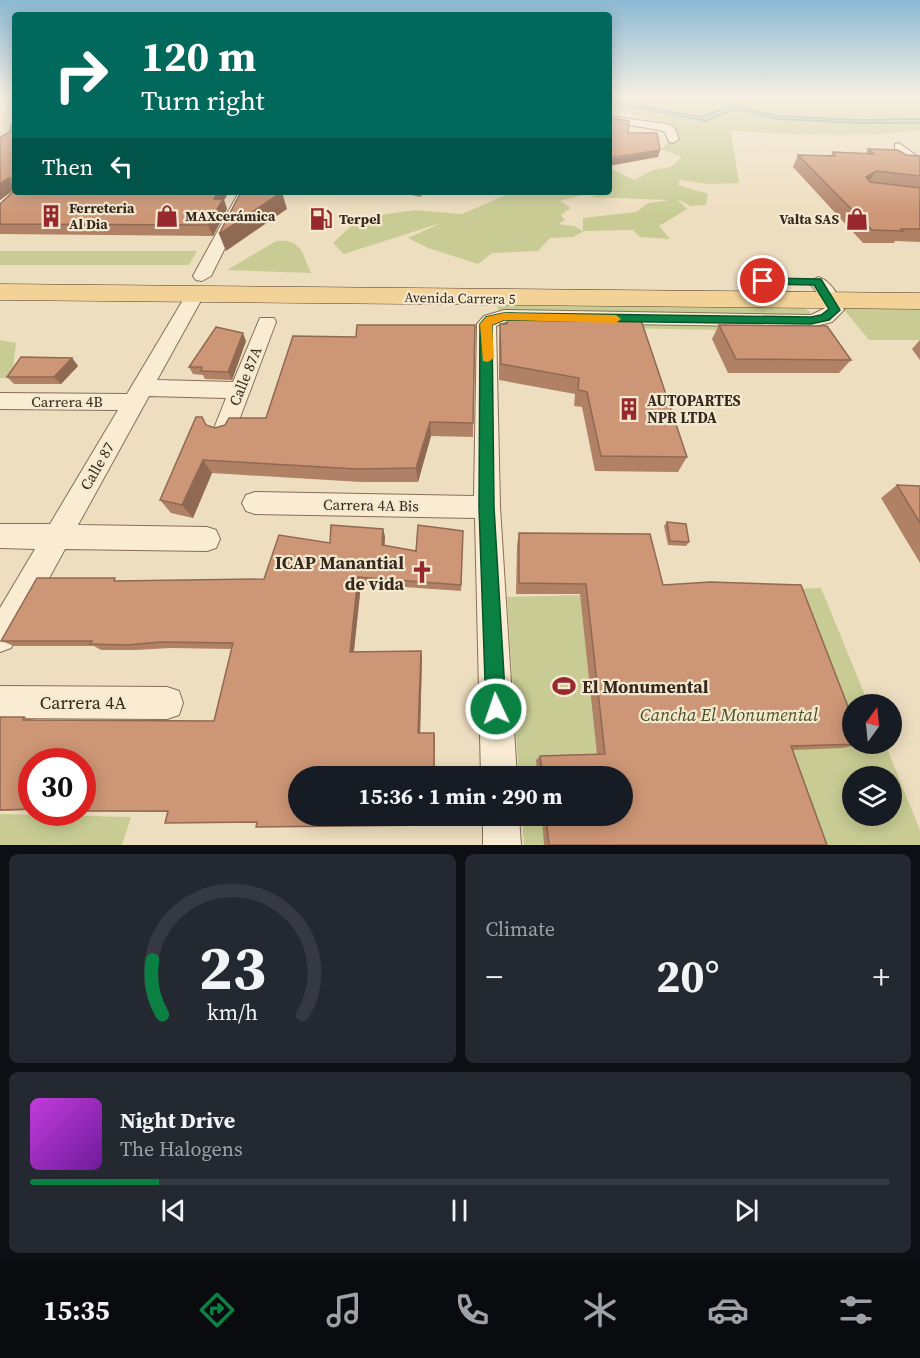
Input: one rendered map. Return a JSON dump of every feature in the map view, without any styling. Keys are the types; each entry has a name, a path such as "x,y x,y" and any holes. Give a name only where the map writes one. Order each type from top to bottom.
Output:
{"main road":[{"name":"Avenida Carrera 5","path":"0,274 199,286 496,309 825,291 920,282"},
{"name":"Avenida Carrera 5","path":"0,292 199,286 825,291 920,301"},
{"path":"496,309 602,319"}],"street":[{"path":"899,147 920,165"},
{"name":"Calle 87","path":"0,636 199,286 244,195"},
{"path":"602,319 811,321 825,318 835,310 825,291"},
{"path":"496,309 486,324 487,507 499,766"},
{"name":"Calle 87A","path":"224,431 267,322"},
{"name":"Carrera 4B","path":"0,401 239,390"},
{"name":"Carrera 4A Bis","path":"255,503 487,507"},
{"path":"0,536 207,539"},
{"name":"Carrera 4A","path":"0,702 167,703"},
{"path":"501,826 502,845"}],"green space":[{"path":"670,135 732,135 739,183 709,184 680,180 678,185 708,194 706,205 691,206 677,199 687,209 659,226 670,239 640,237 633,230 584,231 573,237 550,238 538,251 492,253 478,264 428,248 408,238 441,223 344,254 333,243 353,224 373,216 415,210 462,214 506,195 583,195 560,201 571,208 561,215 565,220 558,224 574,226 583,231 583,218 636,212 648,203 670,200 590,197 612,195 612,169 635,180 652,170 671,167 682,157 661,149 671,140"},
{"path":"276,241 291,242 296,245 303,254 311,273 227,270"},
{"path":"0,251 197,251 189,265 0,265"},
{"path":"803,305 828,332 503,326 497,306"},
{"path":"840,305 920,306 920,340 869,340"},
{"path":"0,340 16,343 12,377 0,378"},
{"name":"Cancha El Monumental","path":"821,588 864,694 842,694 842,754 889,754 894,766 842,766 842,826 902,826 902,786 920,830 920,845 524,845 523,826 633,826 633,766 518,766 507,597"},
{"path":"0,814 18,814 18,826 96,826 96,816 131,817 122,845 0,845"}],"building":[{"path":"12,135 12,179 8,178 0,184 0,137"},
{"path":"612,135 657,135 660,150 612,158"},
{"path":"868,149 898,150 906,155 920,156 920,176 876,171 866,177 870,182 920,188 920,229 872,230 798,155 835,156 833,152 874,154"},
{"path":"12,193 12,195 216,195 214,199 223,199 208,225 0,224 0,204"},
{"path":"239,195 278,195 219,234"},
{"path":"509,313 571,319 570,316 640,317 687,457 601,456 587,392 578,390 579,378 501,364 500,324 507,324"},
{"path":"357,325 475,325 473,423 430,422 416,468 357,469 203,460 182,505 160,500 196,417 202,417 206,425 215,428 225,425 229,418 266,418 293,336 356,337"},
{"path":"719,325 827,326 851,360 736,359"},
{"path":"216,327 243,333 228,372 201,371 202,367 189,367"},
{"path":"21,357 72,358 54,377 7,377"},
{"path":"897,485 920,486 920,523"},
{"path":"667,522 686,524 689,542 670,541"},
{"path":"331,525 383,529 382,545 416,551 418,525 463,531 461,585 358,577 350,652 421,651 418,733 434,733 434,766 288,766 288,826 344,826 256,827 257,822 165,823 168,811 96,811 96,748 18,748 18,809 0,810 0,717 24,717 23,720 214,721 233,643 161,642 127,645 90,644 92,641 1,641 37,578 115,578 114,581 264,579 279,535 330,543"},
{"name":"Cancha El Monumental","path":"519,533 650,534 663,585 710,582 801,585 843,694 842,745 791,746 827,845 549,845 547,826 633,826 633,766 541,766 540,756 605,754 586,584 519,583"}],"slow traffic":[{"path":"488,358 486,324 490,320 504,316 616,319"}],"place":[{"name":"Ferreteria Al Dia","path":"51,216"},
{"name":"MAXcerámica","path":"167,216"},
{"name":"Terpel","path":"321,219"},
{"name":"Valta SAS","path":"857,219"},
{"name":"AUTOPARTES NPR LTDA","path":"629,409"},
{"name":"ICAP Manantial de vida","path":"422,572"},
{"name":"El Monumental","path":"564,686"}],"route":[{"path":"496,709 487,507 488,339 486,324 490,320 504,316 699,321 811,321 825,318 835,310 832,300 818,282 763,281"}]}
